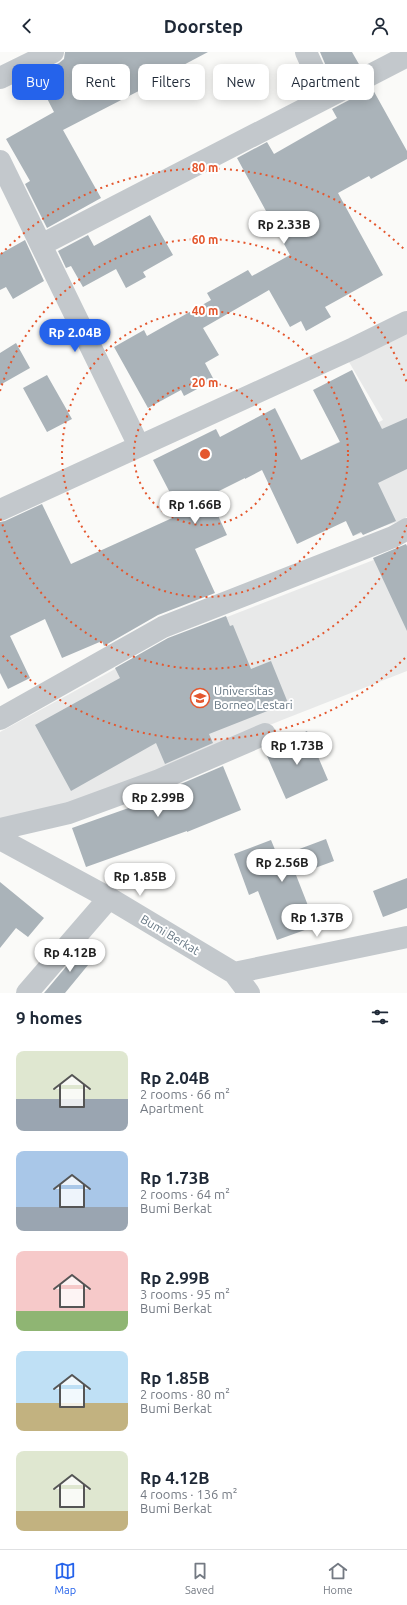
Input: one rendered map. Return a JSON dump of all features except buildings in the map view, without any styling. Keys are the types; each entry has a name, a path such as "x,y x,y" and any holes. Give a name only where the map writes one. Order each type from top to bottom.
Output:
{"street":[{"path":"0,78 53,52"},
{"path":"306,52 311,64"},
{"path":"374,73 407,56"},
{"path":"41,245 320,100"},
{"path":"0,162 139,446"},
{"path":"0,510 354,348 407,322"},
{"path":"0,720 163,627 393,537 407,529"},
{"path":"0,829 69,813 159,780 265,734"},
{"name":"Bumi Berkat","path":"0,839 109,898 234,973 248,993"},
{"path":"27,993 109,898"},
{"path":"234,973 407,937"}],"shaded area":[{"path":"407,333 407,517 400,521 353,536 314,454 383,420 349,362"},
{"name":"Universitas Borneo Lestari","path":"407,547 407,671 159,770 66,805 0,820 0,732 168,640"}],"place":[{"name":"Universitas Borneo Lestari","path":"200,698"}]}
